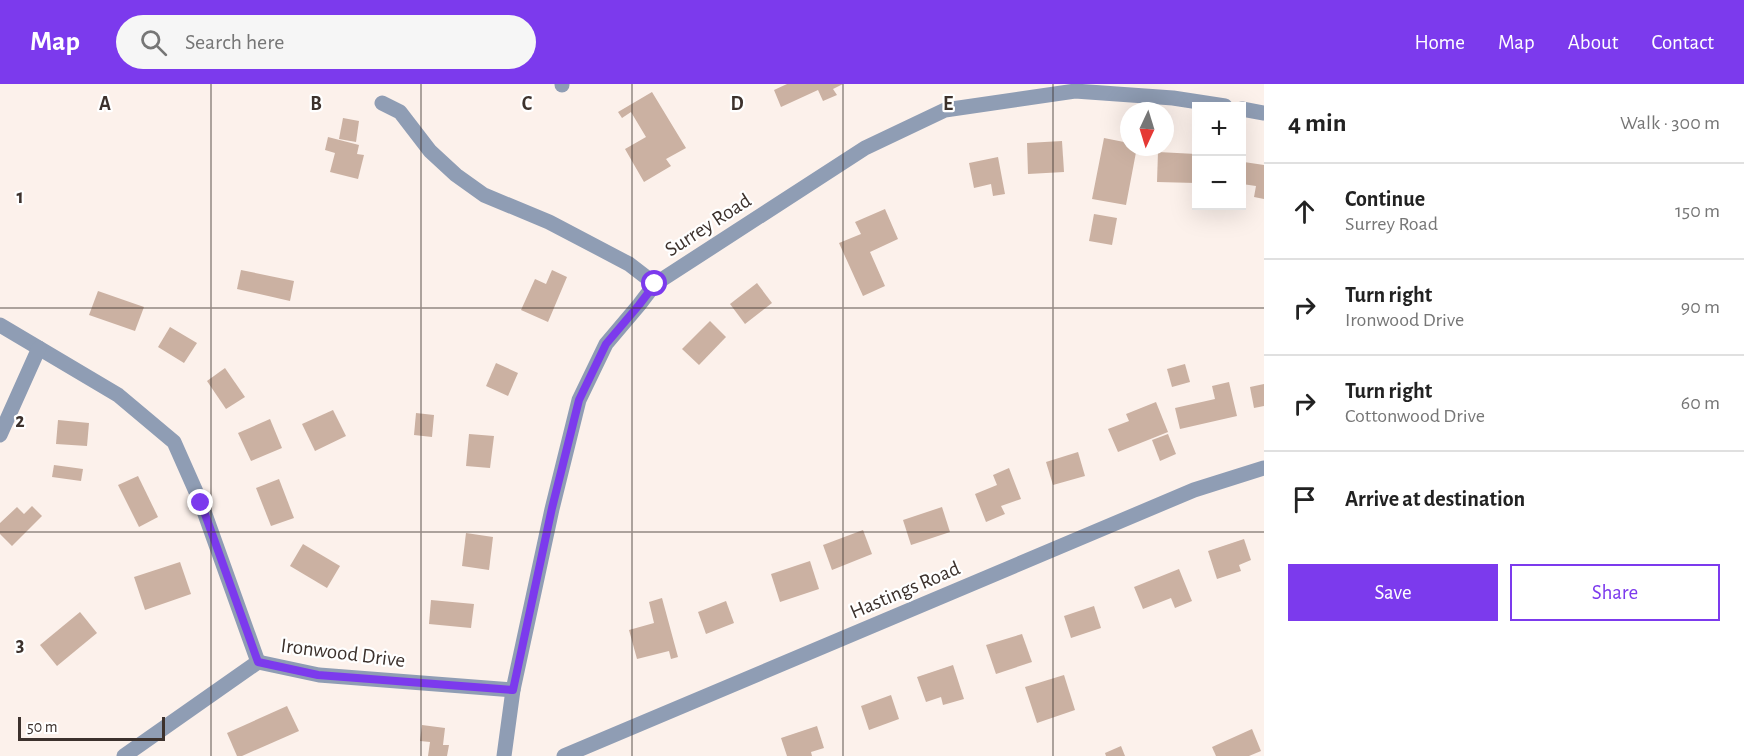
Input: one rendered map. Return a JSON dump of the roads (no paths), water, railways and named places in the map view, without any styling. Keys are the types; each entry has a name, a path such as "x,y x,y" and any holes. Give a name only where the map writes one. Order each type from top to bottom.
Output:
{"street":[{"name":"Surrey Road","path":"504,756 513,690 552,508 579,400 606,344 655,284 865,148 945,110 1075,91 1199,102"},
{"path":"381,103 400,112 430,151 456,175 484,195 549,222 628,264 655,284"},
{"path":"1246,110 1264,113"},
{"path":"0,325 118,395 174,442 201,503 258,662"},
{"path":"0,435 39,348"},
{"name":"Hastings Road","path":"564,756 1194,490 1264,468"},
{"name":"Ironwood Drive","path":"124,756 258,662 318,675 513,690"}]}
